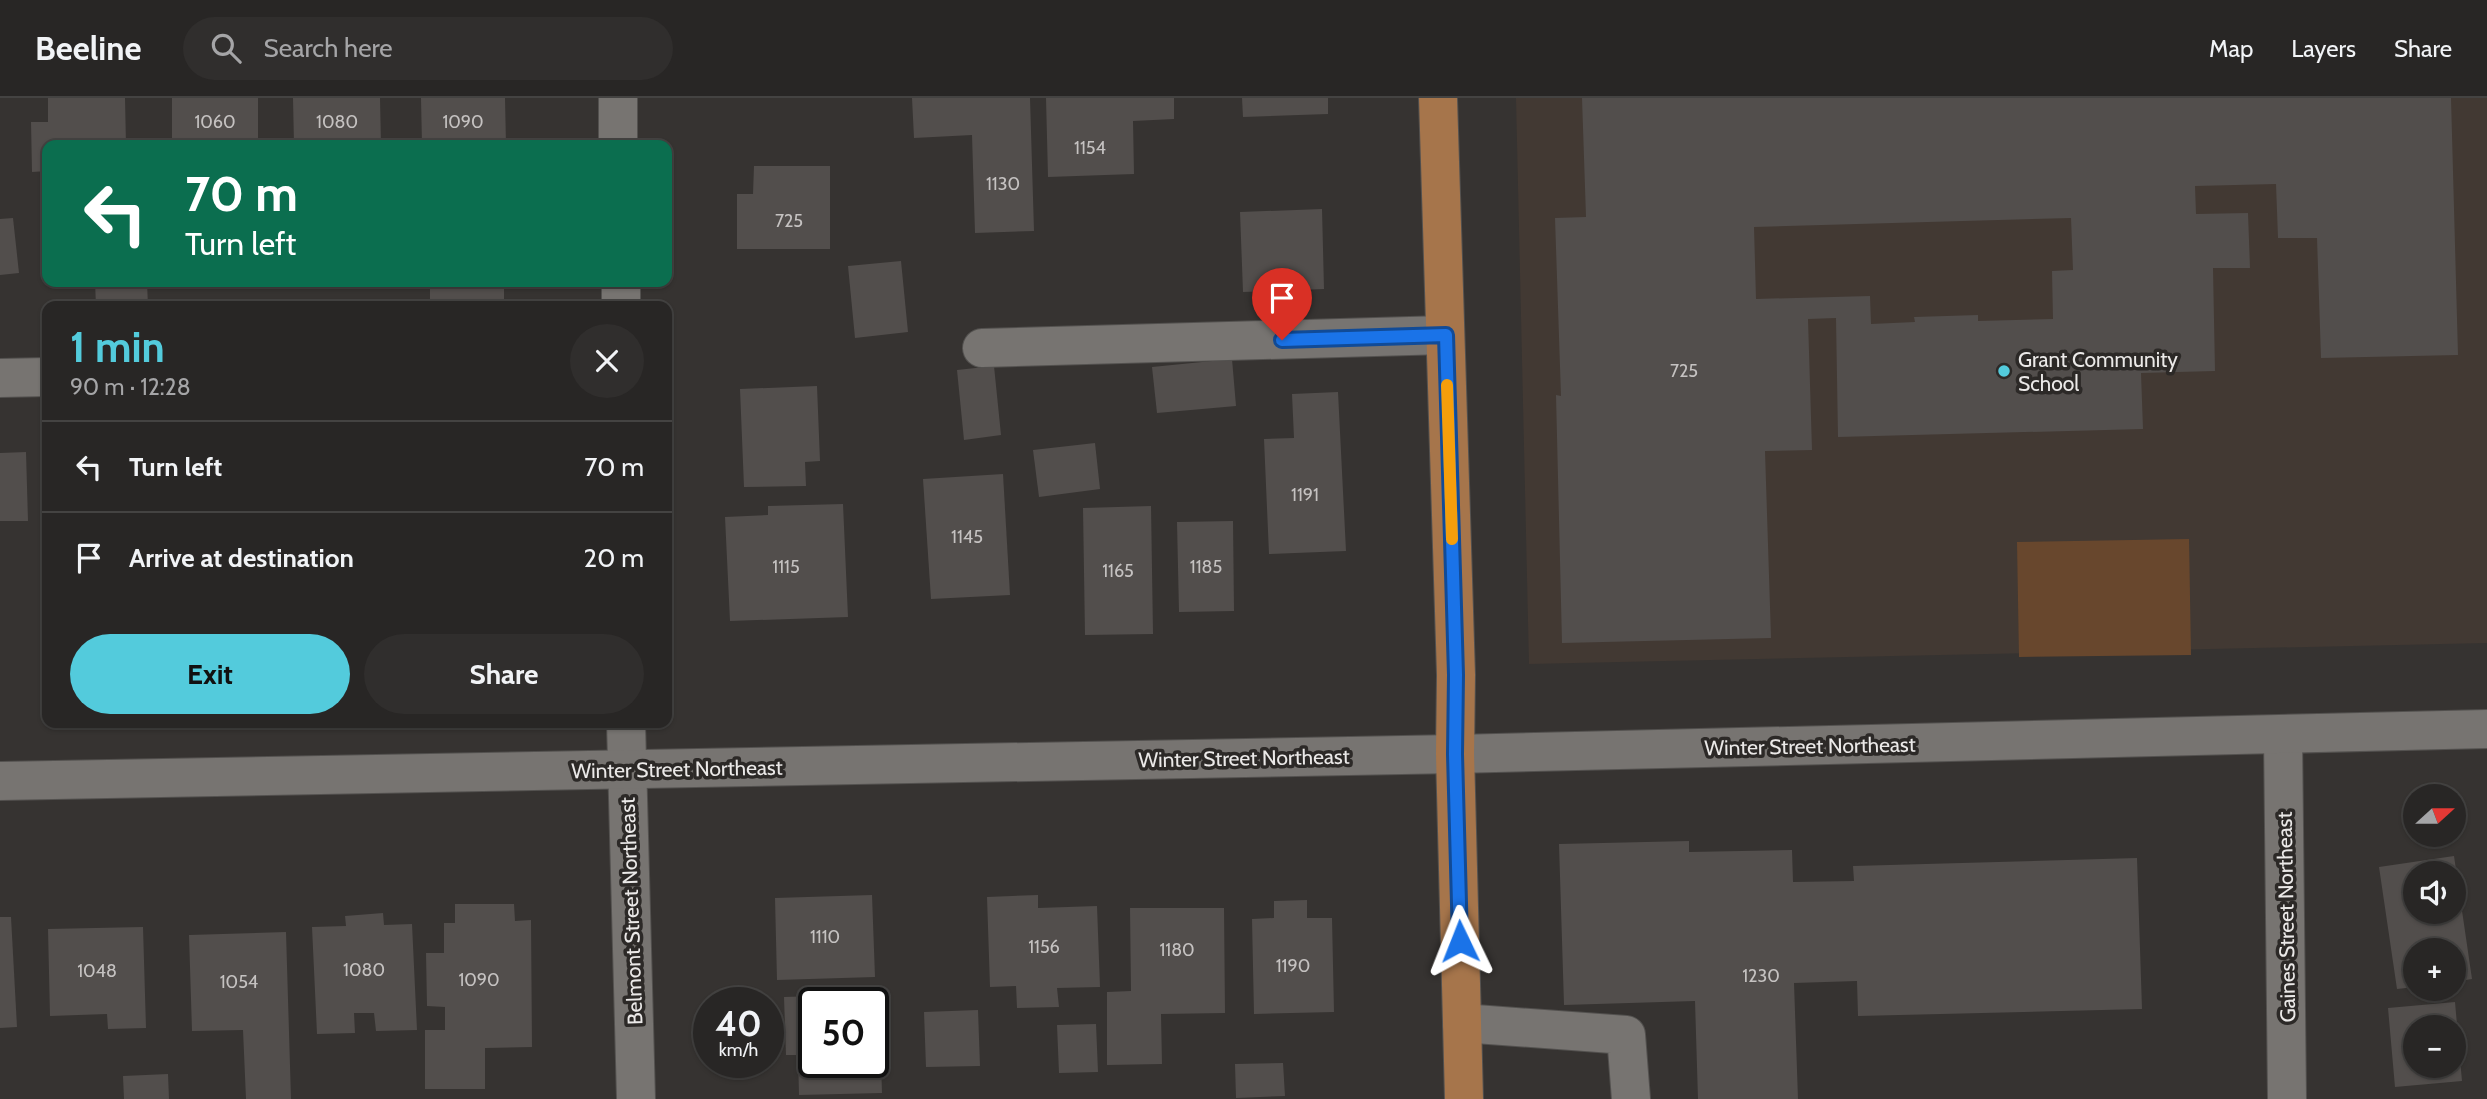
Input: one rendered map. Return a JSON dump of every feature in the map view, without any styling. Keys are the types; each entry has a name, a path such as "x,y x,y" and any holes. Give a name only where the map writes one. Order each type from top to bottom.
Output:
{"main road":[{"path":"1438,98 1456,675 1455,754 1464,1099"}],"street":[{"path":"618,98 618,140"},
{"path":"982,348 1446,335"},
{"path":"0,378 42,377"},
{"name":"Belmont Street Northeast","path":"626,728 636,1099"},
{"name":"Winter Street Northeast","path":"0,781 1455,754 2487,729"},
{"name":"Gaines Street Northeast","path":"2283,736 2288,1099"},
{"path":"1462,1023 1626,1035 1631,1099"}],"shaded area":[{"name":"Grant Community School","path":"1516,98 2487,98 2487,643 1529,664"},
{"path":"2189,539 2191,655 2019,657 2017,542"}],"building":[{"path":"48,98 125,98 126,140 42,140 42,171 32,172 31,122 48,122"},
{"path":"172,98 258,98 258,140 172,140"},
{"path":"293,98 380,98 381,140 294,140"},
{"path":"421,98 505,98 506,140 422,140"},
{"path":"912,98 1030,98 1034,231 975,233 972,135 914,138"},
{"path":"1046,98 1174,98 1174,119 1133,121 1134,174 1048,177"},
{"path":"1242,98 1328,98 1328,114 1243,117"},
{"path":"1582,98 2451,98 2458,355 2321,358 2317,238 2278,238 2276,184 2195,186 2196,214 2248,213 2250,268 2213,268 2215,371 2141,373 2143,429 1838,437 1836,318 1808,319 1812,450 1765,451 1771,638 1562,643 1556,395 1561,396 1555,218 1586,217","holes":["2071,218 2073,270 2052,271 2053,319 1978,321 1978,315 1914,317 1915,322 1871,324 1870,296 1756,299 1754,227"]},
{"path":"754,166 830,166 830,249 737,249 737,194 753,194"},
{"path":"1322,209 1324,289 1243,292 1240,212"},
{"path":"13,218 19,273 0,275 0,219"},
{"path":"901,261 908,332 855,338 848,266"},
{"path":"95,287 147,287 148,301 96,301"},
{"path":"430,287 504,287 504,301 430,301"},
{"path":"1232,359 1236,406 1157,413 1152,367"},
{"path":"994,366 1001,435 964,440 957,370"},
{"path":"817,386 820,461 805,462 806,486 744,487 740,389"},
{"path":"1338,392 1346,551 1269,554 1264,439 1294,438 1292,394"},
{"path":"1095,443 1100,489 1039,497 1033,450"},
{"path":"26,452 28,521 0,521 0,453"},
{"path":"1003,474 1010,595 931,599 923,479"},
{"path":"843,504 848,617 730,621 725,517 768,515 768,506"},
{"path":"1151,506 1153,634 1085,635 1083,508"},
{"path":"1233,521 1234,611 1179,612 1177,522"},
{"path":"1689,841 1689,852 1792,850 1793,882 1854,881 1853,866 2137,858 2142,1009 1858,1016 1857,981 1794,983 1798,1099 1698,1099 1695,1001 1564,1005 1559,844"},
{"path":"2454,856 2455,861 2420,861"},
{"path":"2403,863 2403,924 2464,924 2466,938 2403,938 2403,988 2397,989 2379,867"},
{"path":"872,895 875,977 777,980 775,898"},
{"path":"1038,895 1038,908 1097,906 1100,987 1057,988 1059,1007 1017,1008 1016,986 990,987 987,897"},
{"path":"1307,900 1307,918 1332,918 1334,1012 1254,1014 1252,919 1274,918 1274,901"},
{"path":"455,904 514,904 515,921 531,920 532,1047 485,1048 485,1089 425,1089 425,1030 445,1030 445,1007 427,1006 426,953 444,953 444,923 455,923"},
{"path":"1130,908 1224,908 1225,1013 1161,1014 1162,1064 1107,1065 1107,992 1131,991"},
{"path":"383,913 384,925 412,924 417,1030 376,1031 374,1013 354,1013 355,1033 317,1034 312,927 346,926 345,916"},
{"path":"0,917 11,917 17,1027 0,1028"},
{"path":"143,927 146,1028 108,1029 107,1014 50,1016 48,929"},
{"path":"286,932 291,1099 246,1099 243,1030 192,1031 189,935"},
{"path":"2466,938 2472,979 2466,980"},
{"path":"784,997 798,997 798,1055 786,1055"},
{"path":"2455,1002 2456,1015 2403,1015 2403,1078 2462,1078 2462,1081 2395,1087 2388,1008"},
{"path":"978,1010 980,1066 926,1067 924,1012"},
{"path":"1096,1024 1098,1072 1059,1073 1057,1025"},
{"path":"1283,1063 1285,1096 1236,1098 1235,1064"},
{"path":"168,1074 169,1099 124,1099 123,1076"},
{"path":"799,1078 882,1078 882,1093 799,1095"}],"slow traffic":[{"path":"1447,385 1452,539"}],"place":[{"name":"Grant Community School","path":"2004,371"}],"route":[{"path":"1282,340 1446,335 1456,675 1455,754 1460,941"}]}
